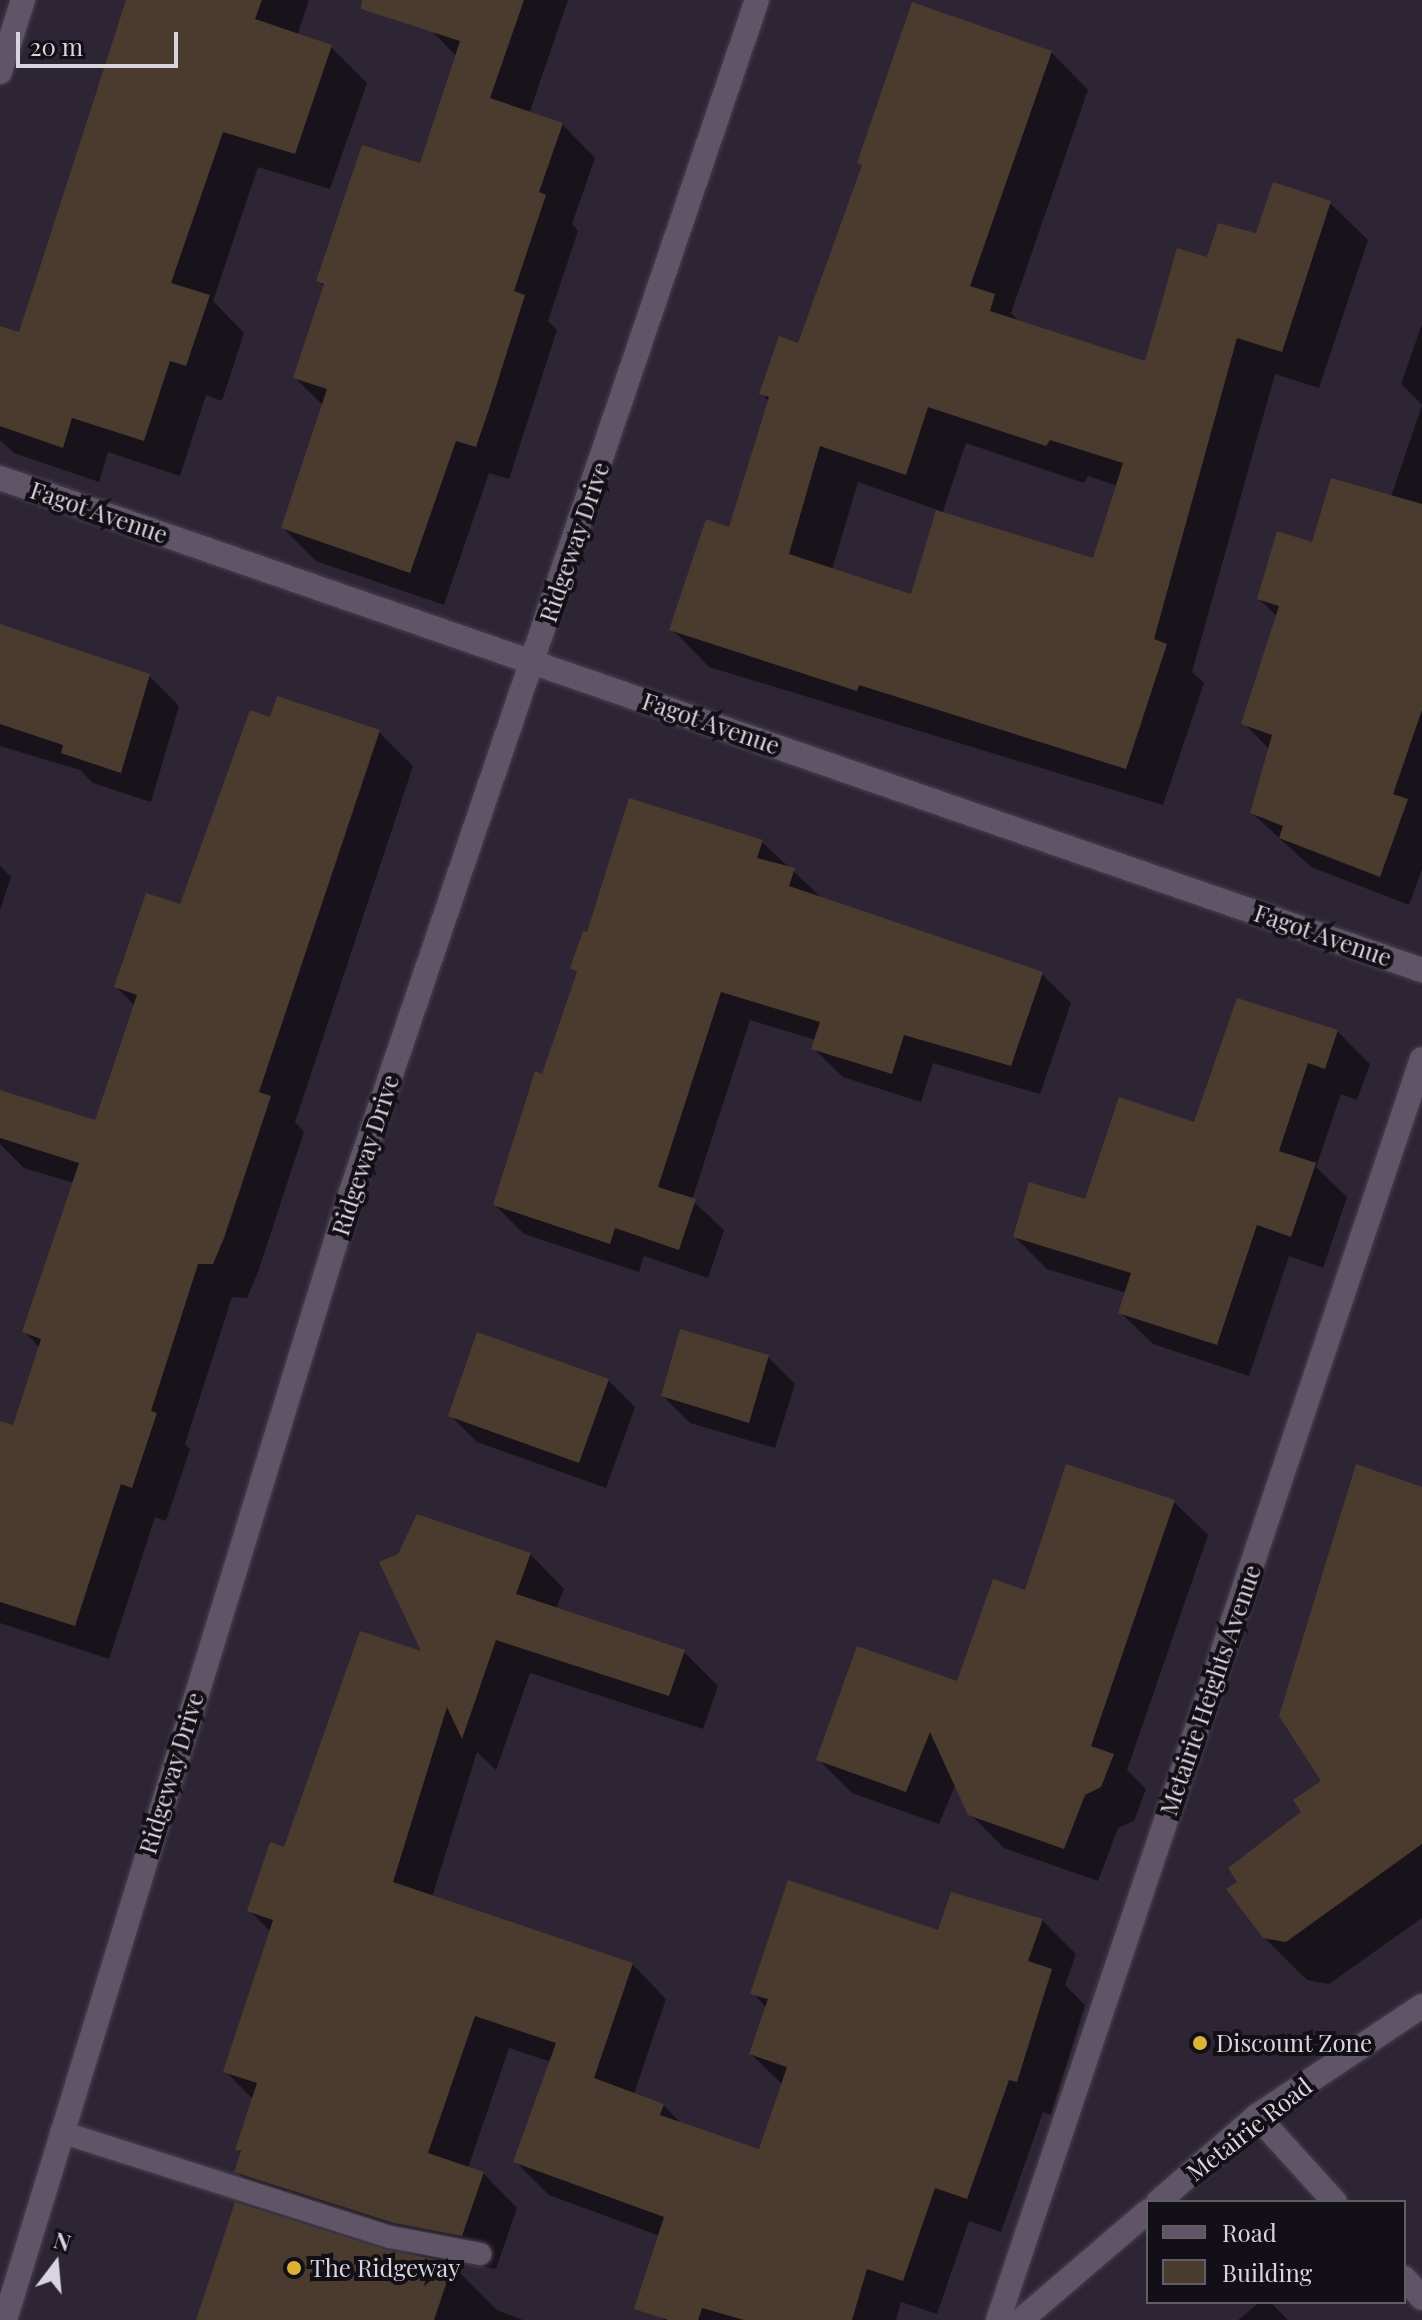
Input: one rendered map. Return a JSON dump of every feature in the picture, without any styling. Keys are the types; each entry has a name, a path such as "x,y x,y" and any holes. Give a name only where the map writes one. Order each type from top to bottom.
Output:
{"street":[{"path":"0,72 23,0"},
{"name":"Ridgeway Drive","path":"5,2320 351,1192 757,0"},
{"name":"Fagot Avenue","path":"0,478 1422,970"},
{"name":"Metairie Heights Avenue","path":"998,2320 1422,1059"},
{"name":"Metairie Road","path":"1160,2200 1257,2116 1422,2006"},
{"path":"1257,2116 1333,2200"},
{"path":"1021,2320 1146,2213"},
{"path":"1406,2280 1422,2298"}],"lane":[{"path":"61,2132 391,2237 480,2254"}],"building":[{"path":"126,0 262,0 255,19 332,45 295,154 223,132 171,283 210,295 186,366 170,361 144,441 72,418 63,448 0,426 0,326 19,332"},
{"path":"362,0 524,0 490,98 563,123 539,192 546,195 514,291 525,295 489,409 476,447 456,441 410,573 281,528 327,389 293,378 324,284 316,281 362,145 420,163 460,41 361,9"},
{"path":"912,2 1052,51 970,286 995,294 990,311 1145,361 1177,248 1207,257 1218,223 1256,233 1273,182 1331,201 1282,352 1237,338 1154,639 1167,644 1126,769 859,685 857,691 669,630 706,519 729,527 769,397 759,394 779,336 798,343 862,165 857,163","holes":["928,407 1046,446 1050,440 1123,463 1093,558 936,510 911,594 789,554 820,446 906,475"]},
{"path":"1331,478 1422,504 1422,710 1393,794 1408,799 1380,877 1279,838 1283,826 1250,813 1272,735 1241,724 1279,606 1257,599 1277,531 1312,542"},
{"path":"0,624 150,674 121,773 61,753 63,745 0,724"},
{"path":"277,696 380,730 259,1092 271,1096 224,1238 213,1264 198,1264 151,1411 157,1413 132,1488 121,1484 75,1626 0,1602 0,1421 13,1425 41,1339 22,1332 79,1163 0,1138 0,1090 95,1120 137,995 114,987 146,893 180,904 250,710 270,717"},
{"path":"629,798 763,840 757,858 795,868 789,886 1043,972 1011,1066 904,1035 892,1074 811,1049 820,1022 721,992 658,1187 696,1199 679,1250 615,1228 610,1244 493,1205 535,1071 542,1074 577,972 570,968 583,931 587,932"},
{"path":"1237,998 1338,1030 1325,1069 1308,1063 1279,1151 1316,1163 1291,1237 1257,1225 1217,1345 1118,1313 1131,1273 1013,1237 1029,1182 1085,1199 1119,1097 1194,1122"},
{"path":"680,1329 769,1355 749,1423 661,1396"},
{"path":"477,1332 609,1379 579,1463 448,1416"},
{"path":"1066,1464 1175,1500 1091,1746 1114,1754 1101,1787 1085,1795 1064,1849 968,1815 930,1732 906,1792 816,1760 857,1646 957,1681 993,1579 1025,1590"},
{"path":"1356,1464 1422,1487 1422,1844 1286,1942 1263,1938 1226,1889 1237,1882 1228,1868 1301,1812 1293,1800 1321,1781 1279,1716"},
{"path":"417,1514 531,1553 516,1594 685,1650 669,1696 496,1640 462,1739 447,1707 393,1882 633,1963 594,2078 664,2104 660,2115 759,2149 787,2067 749,2054 768,1999 750,1994 788,1880 938,1930 951,1892 1043,1919 1028,1961 1052,1969 1017,2082 1009,2080 967,2199 935,2188 903,2281 867,2269 852,2320 744,2320 702,2308 698,2320 668,2320 634,2309 664,2217 513,2162 556,2043 475,2016 428,2153 484,2172 462,2236 394,2223 234,2172 241,2151 235,2150 257,2083 223,2072 273,1920 247,1911 270,1842 284,1847 360,1631 421,1651 379,1562 398,1554"},
{"name":"The Ridgeway","path":"235,2202 387,2250 453,2263 434,2320 196,2320"}],"place":[{"name":"Discount Zone","path":"1200,2043"},
{"name":"The Ridgeway","path":"294,2268"}]}
